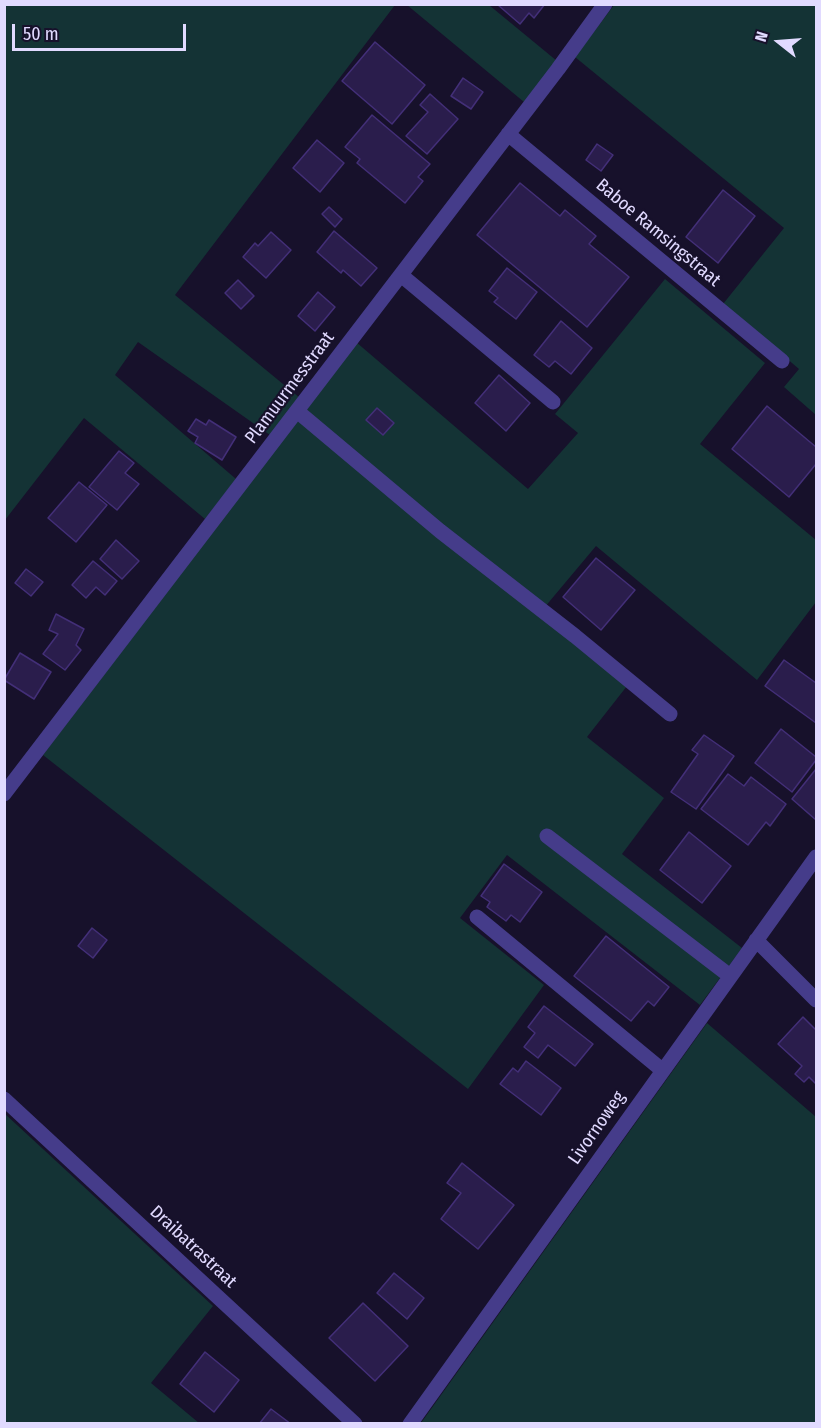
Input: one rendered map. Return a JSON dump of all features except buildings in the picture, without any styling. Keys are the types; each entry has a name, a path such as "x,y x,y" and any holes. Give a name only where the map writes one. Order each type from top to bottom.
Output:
{"street":[{"name":"Plamuurmesstraat","path":"4,794 605,4"},
{"name":"Baboe Ramsingstraat","path":"508,134 782,361"},
{"path":"401,274 553,402"},
{"path":"297,411 440,531 670,714"},
{"path":"547,836 730,976"},
{"name":"Livornoweg","path":"410,1424 816,857"},
{"path":"477,917 662,1070"},
{"path":"756,940 816,1000"},
{"name":"Draibatrastraat","path":"4,1099 355,1424"}],"green space":[{"path":"5,5 395,5 175,295 300,398 270,435 138,342 115,375 236,479 205,519 84,418 5,520"},
{"path":"407,5 489,5 557,61 524,102"},
{"path":"614,5 816,5 816,415 784,387 799,369 723,304 784,228 575,57"},
{"path":"665,279 765,363 700,444 816,540 816,602 757,680 596,546 544,608 304,412 356,342 528,489 578,433 555,414"},
{"path":"299,418 627,686 587,737 664,798 622,854 742,948 700,1005 507,855 460,918 544,985 468,1089 43,755"},
{"path":"707,1023 816,1117 816,1423 421,1423"},
{"path":"4,1113 213,1306 151,1383 199,1423 5,1423"}]}
